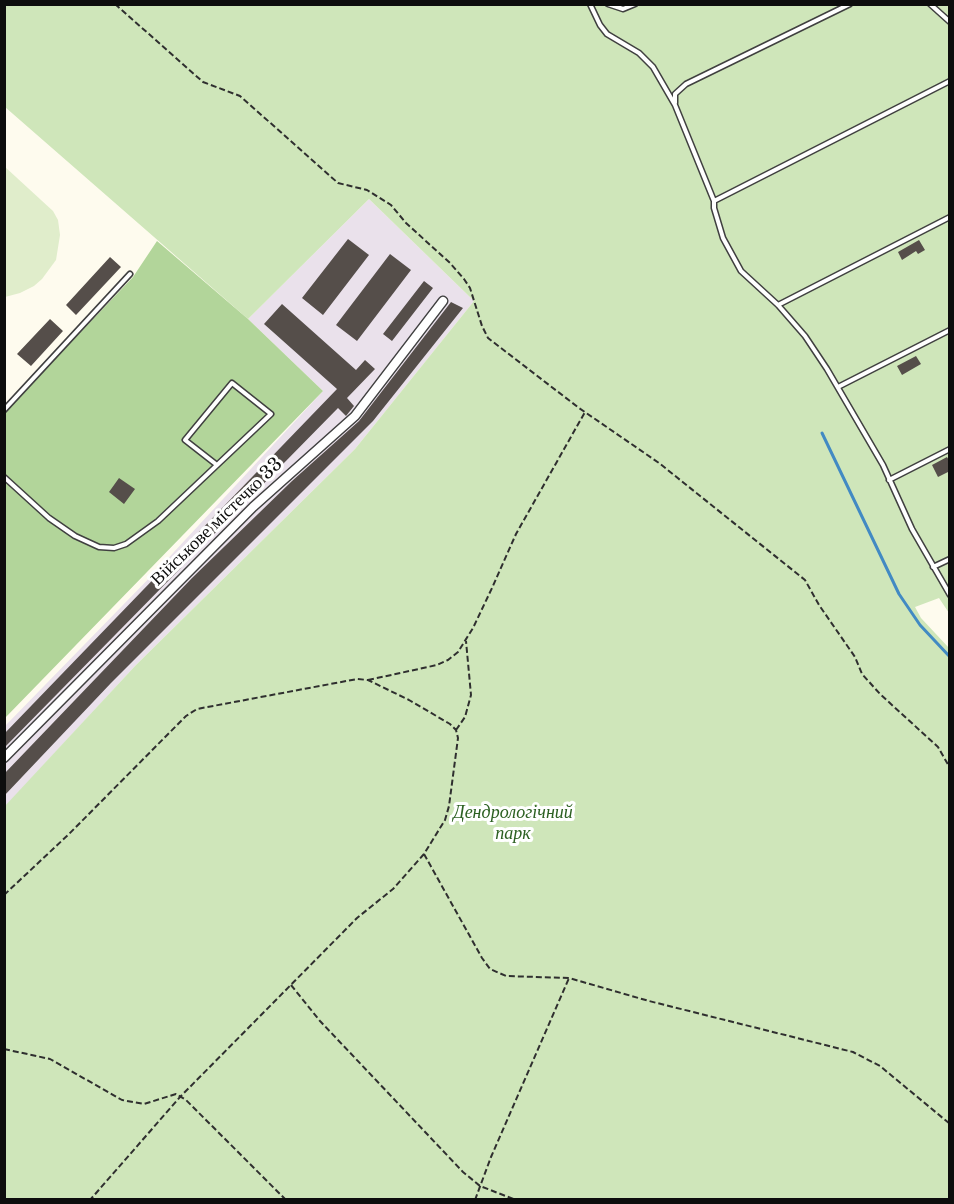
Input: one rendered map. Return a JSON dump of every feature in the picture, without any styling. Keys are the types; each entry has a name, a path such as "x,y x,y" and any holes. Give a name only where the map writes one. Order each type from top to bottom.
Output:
{"street":[{"name":"Військове містечко 33","path":"4,758 253,507 355,416 443,301"}],"lane":[{"path":"590,4 607,34 639,53 653,67 675,105 714,201 723,238 741,271 778,304 805,336 838,387 883,465 933,567 950,596"},
{"path":"608,4 623,9 635,4"},
{"path":"675,105 675,94 686,84 850,4"},
{"path":"930,4 950,21"},
{"path":"714,201 950,81"},
{"path":"778,304 950,217"},
{"path":"4,410 130,274"},
{"path":"838,387 950,330"},
{"path":"4,477 62,527 99,547 114,548 126,544 158,521 271,414 232,383 185,440 217,465"},
{"path":"889,480 950,449"},
{"path":"933,567 950,559"}],"path":[{"path":"115,4 203,82 240,96 338,183 367,190 391,204 406,223 464,279 470,288 488,338 585,412 659,463 805,580 819,605 855,657 862,674 880,694 938,747 950,768"},
{"path":"4,895 69,834 186,717 197,709 357,679 368,680 437,665 458,652 492,588 516,534 585,412"},
{"path":"456,730 465,717 471,695 466,640"},
{"path":"90,1200 180,1097 357,918 393,889 424,854 444,820 449,806 458,738 456,730 450,724 409,700 368,680"},
{"path":"424,854 490,969 506,976 569,978 649,1001 853,1052 880,1066 950,1124"},
{"path":"475,1200 569,978"},
{"path":"291,985 320,1021 463,1172 480,1186 516,1200"},
{"path":"4,1049 50,1059 122,1100 144,1104 176,1094 286,1200"}],"shaded area":[{"path":"369,199 474,301 355,449 136,665 5,807 5,726 161,566 323,391 248,319"}],"green space":[{"name":"Дендрологічний парк","path":"5,5 949,5 949,613 939,598 915,607 921,618 949,648 949,1199 5,1199 4,807 136,665 355,449 474,301 369,199 248,319 5,107"},
{"path":"4,166 53,211 58,220 60,235 56,260 42,279 20,293 5,297"},
{"path":"157,241 248,319 323,391 5,718 5,412 133,277"}],"building":[{"path":"348,239 369,255 323,315 302,298"},
{"path":"919,240 925,250 918,254 916,251 902,260 898,252"},
{"path":"390,254 411,270 357,341 336,325"},
{"path":"110,257 121,267 76,315 66,305"},
{"path":"424,281 433,288 392,341 383,334"},
{"path":"451,302 463,308 373,421 111,683 4,796 4,774 192,578 292,481 359,421"},
{"path":"282,304 356,370 365,360 375,369 347,398 354,406 346,416 338,408 4,748 4,734 337,389 264,324"},
{"path":"50,319 63,331 31,366 17,354"},
{"path":"916,356 921,364 902,375 897,366"},
{"path":"947,457 950,462 950,471 938,477 932,465"},
{"path":"119,478 135,489 124,504 109,492"}],"waterway":[{"path":"822,433 899,594 920,625 950,657"}]}
